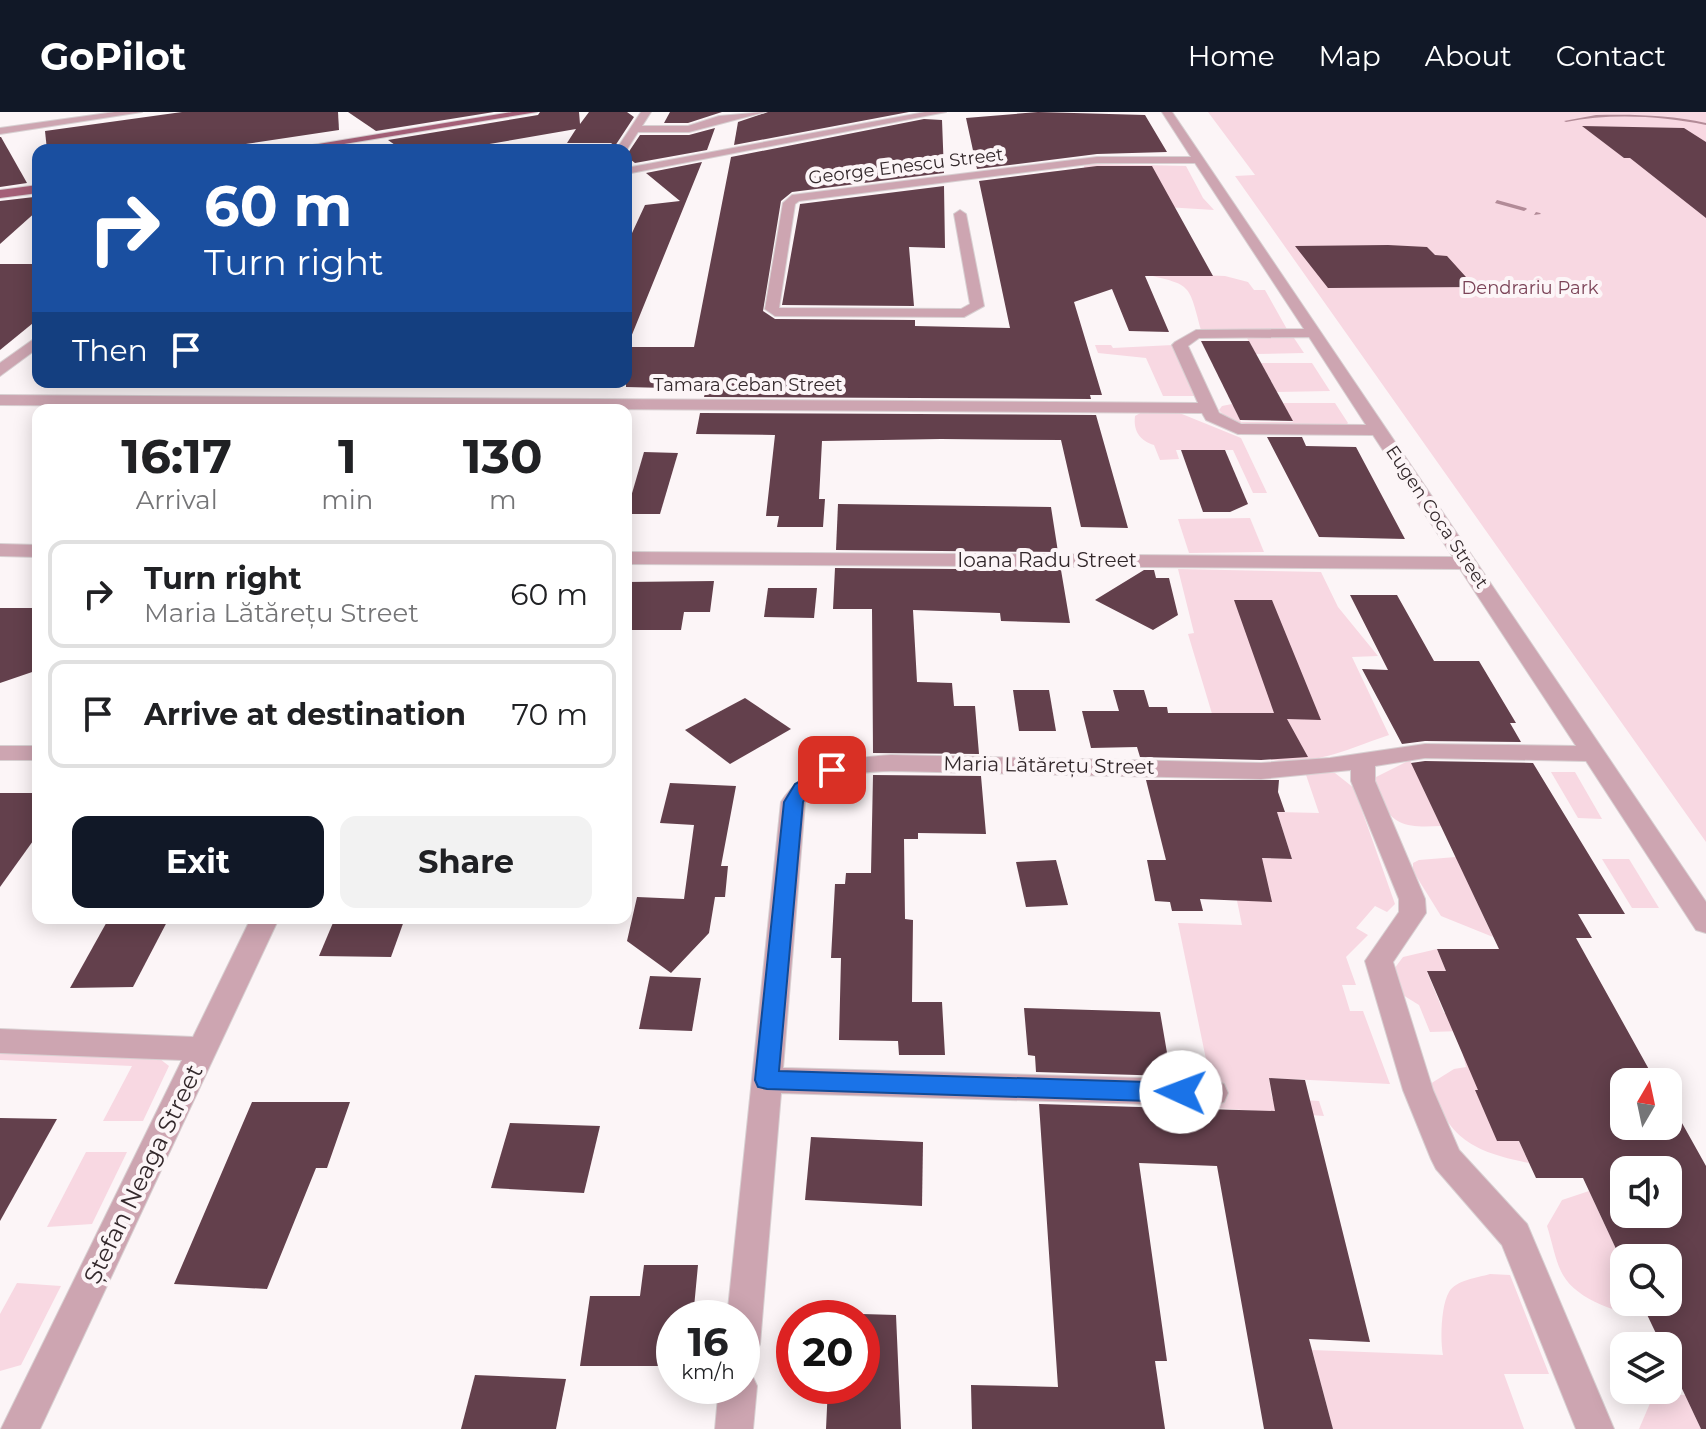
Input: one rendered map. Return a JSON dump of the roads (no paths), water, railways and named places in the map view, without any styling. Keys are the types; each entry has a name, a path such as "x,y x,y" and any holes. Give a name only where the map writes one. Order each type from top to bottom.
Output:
{"main road":[{"path":"326,144 532,112"},
{"path":"0,194 32,190"}],"street":[{"path":"0,131 137,112"},
{"path":"625,144 646,112"},
{"path":"636,129 689,129 719,119 760,112"},
{"path":"632,170 941,112"},
{"name":"Eugen Coca Street","path":"1167,112 1706,923"},
{"name":"George Enescu Street","path":"960,214 977,306 972,310 948,313 775,312 772,309 789,203 796,198 1097,160 1199,160"},
{"path":"1315,333 1196,334 1180,345 1212,416 1224,422 1255,431 1380,430"},
{"path":"0,371 32,345"},
{"name":"Tamara Ceban Street","path":"0,400 291,404"},
{"name":"Tamara Ceban Street","path":"632,407 1208,408"},
{"path":"0,550 32,551"},
{"name":"Ioana Radu Street","path":"632,558 1467,563"},
{"name":"Maria Lătărețu Street","path":"746,1300 793,802 801,788 816,778 853,765 891,763 1289,771 1425,751 1596,754"},
{"path":"0,753 32,753"},
{"path":"1363,760 1363,781 1412,899 1412,913 1379,961 1418,1090 1447,1159 1515,1235 1595,1429"},
{"name":"Ștefan Neaga Street","path":"20,1429 262,924"},
{"path":"0,1041 203,1049"},
{"path":"767,1080 1213,1093"},
{"path":"734,1429 736,1404"}],"waterway":[{"path":"1566,121 1635,116 1706,124"},
{"path":"1497,202 1524,209"}],"park label":[{"name":"Dendrariu Park","path":"1530,288"}]}
